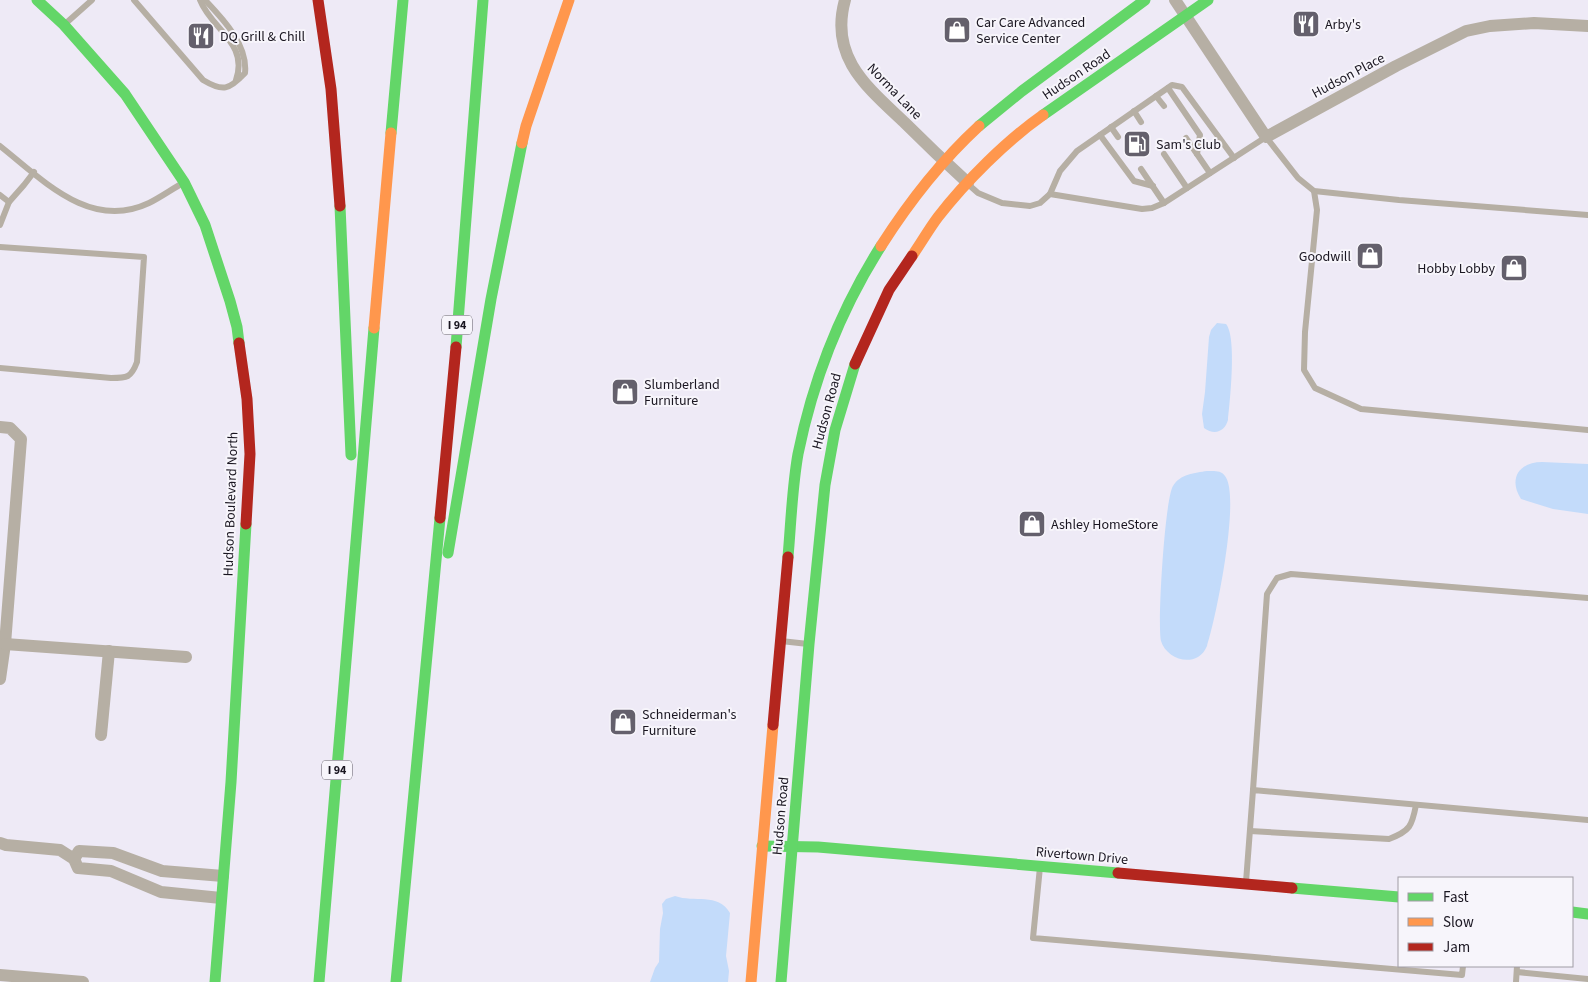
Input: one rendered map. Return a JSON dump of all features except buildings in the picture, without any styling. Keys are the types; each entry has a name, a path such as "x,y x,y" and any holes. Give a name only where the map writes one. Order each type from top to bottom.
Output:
{"main road":[{"name":"Hudson Boulevard North","path":"37,0 64,25 125,94 184,182 205,225 237,327 247,399 250,454 231,782 215,982"},
{"path":"318,0 331,85 345,275 354,558"},
{"name":"I 94","path":"319,982 403,0"},
{"name":"I 94","path":"396,982 458,312 483,0"},
{"path":"426,649 450,542 490,309 526,126 569,0"},
{"name":"Hudson Road","path":"751,982 779,641 798,455 827,350 862,276 908,206 944,161 980,124 1145,0"},
{"name":"Hudson Road","path":"781,982 809,644 828,464 843,400 856,360 889,290 938,217 1003,147 1037,119 1208,0"},
{"name":"Rivertown Drive","path":"762,846 818,847 1398,897"},
{"path":"1573,912 1588,914"}],"street":[{"name":"Norma Lane","path":"845,0 841,20 842,38 846,55 854,70 870,90 968,183"},
{"path":"1175,0 1266,137"},
{"name":"Hudson Place","path":"1266,137 1404,62 1466,31 1490,26 1534,23 1588,26"},
{"path":"0,427 10,428 21,438 5,644 0,679"},
{"path":"5,644 186,657"},
{"path":"101,735 109,651"},
{"path":"0,843 60,850 74,858 78,868 111,871 161,892 221,898"},
{"path":"74,858 79,851 113,853 162,871 223,876"},
{"path":"0,975 83,982"}],"lane":[{"path":"64,25 92,0"},
{"path":"134,0 203,80 216,88 230,87 244,73 244,57 228,28 205,0"},
{"path":"200,0 204,10 233,45 239,72 235,83"},
{"path":"968,183 978,193 1002,202 1030,206 1040,204 1050,194 1060,171 1077,151 1172,85 1182,87 1234,158"},
{"path":"1168,88 1200,135 1197,154"},
{"path":"1156,96 1164,106"},
{"path":"1134,112 1141,122"},
{"path":"1111,127 1118,137"},
{"path":"1100,135 1134,181 1153,186"},
{"path":"1050,194 1142,209 1152,208 1164,203 1266,137 1298,178 1314,191 1407,201 1588,215"},
{"path":"1186,138 1210,173"},
{"path":"0,146 68,198 89,208 108,211 127,209 148,203 184,182"},
{"path":"1164,154 1187,188"},
{"path":"1141,169 1164,203"},
{"path":"0,225 9,202 34,172"},
{"path":"1314,191 1317,210 1305,332 1304,370 1315,388 1361,409 1588,430"},
{"path":"0,196 9,202"},
{"path":"0,247 144,257 137,362 133,374 125,378 111,378 0,368"},
{"path":"1246,883 1267,594 1277,578 1291,574 1588,598"},
{"path":"779,641 809,644"},
{"path":"1253,790 1588,820"},
{"path":"1250,830 1389,840 1401,834 1412,824 1416,805"},
{"path":"111,871 113,853"},
{"path":"1040,867 1033,938 1462,975"},
{"path":"1463,967 1462,975 1466,982"},
{"path":"1516,982 1517,969 1588,979"}],"water":[{"path":"1217,323 1226,324 1229,331 1232,370 1227,424 1219,431 1212,432 1204,428 1202,414 1209,337 1211,330"},
{"path":"1542,462 1588,464 1588,514 1553,509 1521,499 1516,485 1518,473 1527,465"},
{"path":"1219,472 1225,476 1229,488 1229,531 1221,586 1207,646 1200,656 1187,660 1176,657 1166,651 1161,641 1162,562 1167,513 1170,495 1176,482 1193,473"},
{"path":"675,896 719,902 730,913 726,956 729,971 728,982 650,982 659,962 662,904 666,899"}],"traffic: fast":[{"path":"37,0 64,25 125,94 184,182 205,225 230,301 239,343"},
{"path":"391,133 403,0"},
{"path":"456,347 483,0"},
{"path":"979,126 1022,91 1145,0"},
{"path":"1043,115 1208,0"},
{"path":"448,553 491,299 522,143"},
{"path":"340,206 351,455"},
{"path":"788,557 798,454 820,372 853,295 881,246"},
{"path":"319,982 374,328"},
{"path":"781,982 809,644 825,485 835,430 855,364"},
{"path":"396,982 440,518"},
{"path":"215,982 231,782 246,524"},
{"path":"762,846 818,847 1118,873"},
{"path":"1292,888 1398,897"},
{"path":"1573,912 1588,914"}],"traffic: slow":[{"path":"522,143 526,126 569,0"},
{"path":"912,256 938,217 974,176 1001,149 1043,115"},
{"path":"881,246 926,183 979,126"},
{"path":"374,328 391,133"},
{"path":"751,982 773,725"}],"traffic: jam":[{"path":"318,0 331,89 340,206"},
{"path":"855,364 889,290 912,256"},
{"path":"239,343 247,399 250,454 246,524"},
{"path":"440,518 456,347"},
{"path":"773,725 788,557"},
{"path":"1118,873 1292,888"}],"place":[{"name":"Arby's","path":"1306,24"},
{"name":"Car Care Advanced Service Center","path":"957,30"},
{"name":"DQ Grill & Chill","path":"201,36"},
{"name":"Sam's Club","path":"1137,144"},
{"name":"Goodwill","path":"1370,256"},
{"name":"Hobby Lobby","path":"1514,268"},
{"name":"Slumberland Furniture","path":"625,392"},
{"name":"Ashley HomeStore","path":"1032,524"},
{"name":"Schneiderman's Furniture","path":"623,722"}]}
